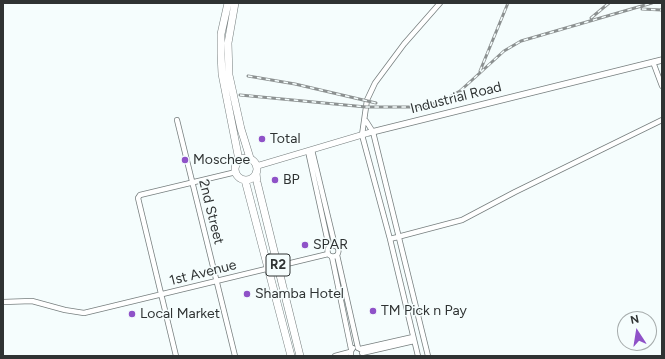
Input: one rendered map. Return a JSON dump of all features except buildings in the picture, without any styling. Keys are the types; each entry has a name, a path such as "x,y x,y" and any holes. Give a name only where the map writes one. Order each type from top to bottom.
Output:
{"highway":[{"name":"R2","path":"228,3 221,34 220,54 222,74 237,130 250,158 257,169 264,210 300,356"},
{"name":"R2","path":"235,3 228,43 228,61 237,130 239,160 235,166 236,172"},
{"path":"239,160 250,158"},
{"path":"236,172 238,176 245,180 252,178 257,169"},
{"name":"R2","path":"245,180 255,212 291,356"},
{"path":"255,212 264,210"}],"street":[{"path":"418,356 390,239 362,134 366,120 367,101 374,83 440,3"},
{"name":"Industrial Road","path":"257,169 310,150 362,134 557,84 662,60"},
{"path":"653,62 662,86"},
{"name":"2nd Street","path":"177,120 235,356"},
{"path":"366,120 373,132 428,356"},
{"path":"390,239 462,220 515,192 662,120"},
{"path":"310,150 335,246 338,250 332,255"},
{"path":"310,150 329,247 360,351"},
{"path":"176,356 138,198 140,195 192,181 236,172"},
{"path":"329,247 335,246"},
{"path":"332,255 351,352"},
{"name":"1st Avenue","path":"3,302 32,301 65,310 84,313 269,268 332,255"},
{"path":"404,299 414,297"},
{"path":"335,356 414,339"}],"railway":[{"path":"480,71 508,3"},
{"path":"591,18 609,3"},
{"path":"240,95 366,107 415,107 429,105 443,101 460,91 504,51 521,41 652,3"},
{"path":"642,9 662,10"},
{"path":"248,76 295,84 376,103"}],"place":[{"name":"Total","path":"262,139"},
{"name":"Moschee","path":"185,160"},
{"name":"BP","path":"275,180"},
{"name":"SPAR","path":"305,245"},
{"name":"Shamba Hotel","path":"247,294"},
{"name":"TM Pick n Pay","path":"373,311"},
{"name":"Local Market","path":"132,314"}]}
